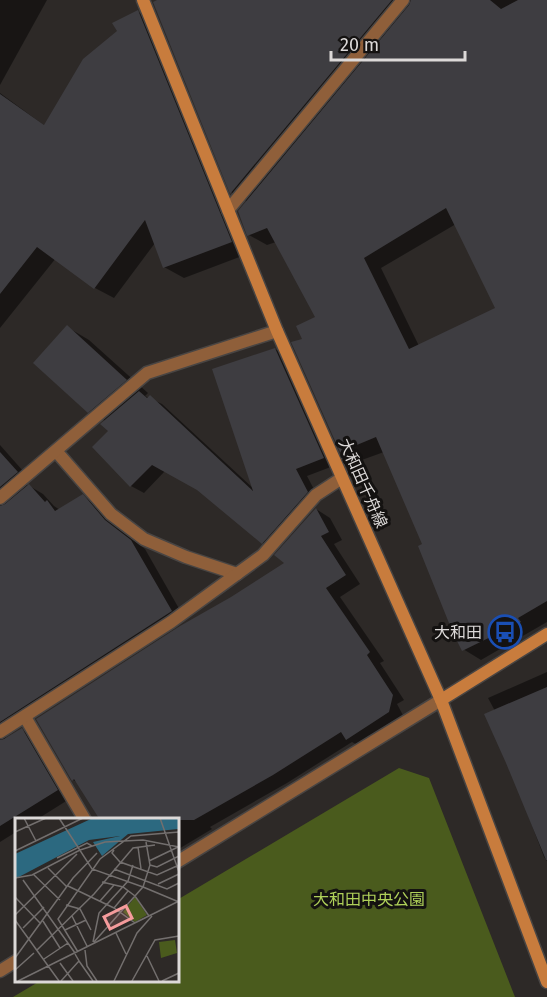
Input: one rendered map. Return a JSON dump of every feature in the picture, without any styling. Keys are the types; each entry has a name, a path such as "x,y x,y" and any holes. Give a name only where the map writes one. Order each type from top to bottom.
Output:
{"main road":[{"name":"大和田千舟線","path":"143,0 277,331 441,700 547,982"},
{"path":"441,700 547,634"}],"street":[{"path":"228,210 403,0"},
{"path":"0,498 147,373 277,331"},
{"path":"56,451 111,514 144,539 186,557 237,574"},
{"path":"0,732 171,622 263,555 316,495 342,478"},
{"path":"178,861 441,700"},
{"path":"25,717 84,818"},
{"path":"0,971 15,962"}],"green space":[{"name":"大和田中央公園","path":"399,768 429,778 515,997 13,997 38,982 178,982 178,899"}],"building":[{"path":"157,0 392,0 230,194 153,2"},
{"path":"411,0 490,0 501,9 518,0 547,0 547,601 518,618 521,622 462,651 418,546 422,544 376,437 340,452 291,342 302,339 296,326 315,317 267,228 247,236 238,211","holes":["446,208 495,308 409,349 364,258"]},
{"path":"138,10 232,242 163,268 145,220 94,289 37,247 0,294 0,94 44,125 83,59 117,31 112,23"},
{"path":"67,325 127,380 88,413 33,363"},
{"path":"275,348 324,458 296,469 308,492 262,544 197,490 152,465 130,487 92,447 108,431 100,424 139,391 147,398 150,395 253,491 212,369"},
{"path":"0,452 18,472 0,487"},
{"path":"29,484 45,502 47,500 55,511 83,494 105,520 131,540 172,611 0,722 0,506"},
{"path":"316,508 329,532 321,536 346,575 326,588 370,652 367,655 393,695 389,712 346,740 341,732 273,775 194,820 99,818 74,779 72,781 36,719 180,626 284,563 274,555"},
{"path":"547,687 547,860 546,860 484,714"},
{"path":"22,728 58,790 0,826 0,740"}],"place":[{"name":"大和田","path":"505,632"}]}
